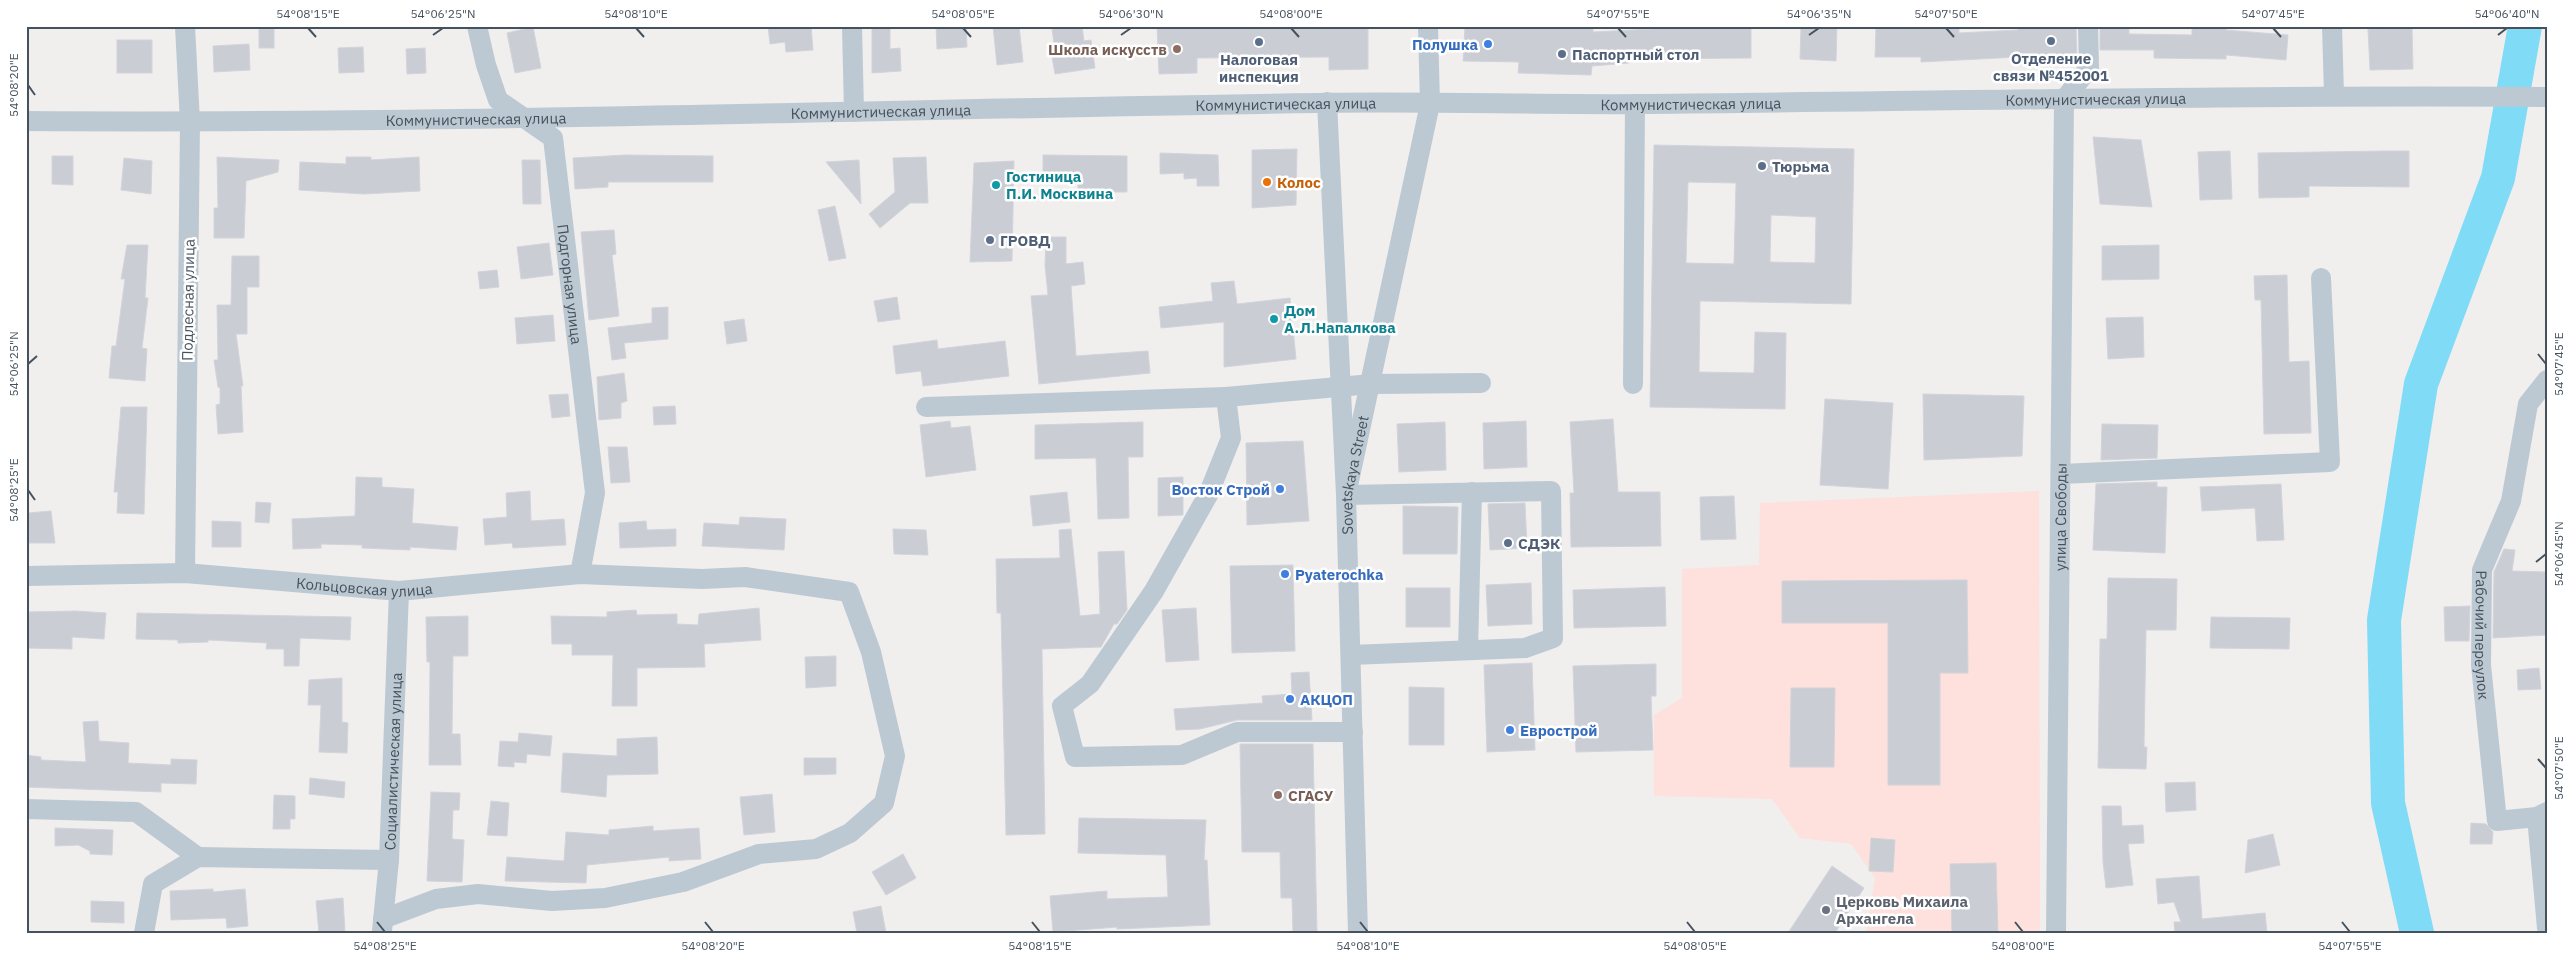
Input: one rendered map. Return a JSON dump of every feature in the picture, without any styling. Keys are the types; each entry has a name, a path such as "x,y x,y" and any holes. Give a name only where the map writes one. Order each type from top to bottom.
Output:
{"street":[{"name":"Подлесная улица","path":"185,26 190,122 185,573"},
{"name":"Подгорная улица","path":"477,26 486,65 498,100 528,118 553,138 595,493 580,574"},
{"path":"852,26 854,112"},
{"name":"Sovetskaya Street","path":"1358,933 1346,495 1372,384 1430,104 1428,26"},
{"path":"2064,100 2089,68 2088,26"},
{"path":"2332,26 2334,95"},
{"name":"Коммунистическая улица","path":"26,121 190,122 528,118 1327,102 1635,104 2064,100 2334,95 2547,97"},
{"name":"улица Свободы","path":"2056,933 2064,100"},
{"path":"1327,102 1346,495 1551,491 1553,638 1525,648 1351,655"},
{"path":"1633,384 1635,104"},
{"path":"2061,474 2330,462 2322,278"},
{"name":"Рабочий переулок","path":"2542,814 2497,822 2481,665 2482,570 2511,501 2528,404 2547,380"},
{"path":"926,407 1226,397 1372,384 1480,383"},
{"path":"1226,397 1231,438 1208,495 1149,599 1090,684 1062,706 1075,757 1182,755 1237,732 1353,732"},
{"path":"1468,650 1472,492"},
{"name":"Кольцовская улица","path":"26,576 185,573 399,590 580,574 702,579 744,577 849,592 871,652 895,756 884,803 850,833 816,849 759,854 683,882 606,898 552,900 478,894 436,899 383,926"},
{"name":"Социалистическая улица","path":"383,926 389,860 399,590"},
{"path":"26,809 136,812 198,857"},
{"path":"2542,814 2547,928"},
{"path":"144,933 153,884 198,857 389,860"}],"shaded area":[{"path":"2039,491 2040,933 1866,933 1875,878 1851,844 1800,838 1772,799 1654,796 1654,715 1682,698 1682,569 1759,565 1760,503"}],"building":[{"path":"768,26 811,26 813,50 786,52 785,42 770,44"},
{"path":"872,26 890,26 890,49 900,48 901,71 872,73"},
{"path":"936,26 966,26 967,47 937,49"},
{"path":"993,26 1019,26 1023,62 997,65"},
{"path":"1082,26 1084,41 1091,40 1095,68 1055,74 1051,51 1055,50 1052,29"},
{"path":"1157,26 1368,26 1368,69 1329,70 1329,57 1197,58 1197,73 1159,74"},
{"path":"1465,26 1593,26 1593,32 1652,29 1652,26 1751,26 1751,58 1629,59 1629,63 1592,66 1591,75 1518,73 1519,62 1463,61"},
{"path":"1801,26 1837,26 1836,61 1800,59"},
{"path":"1876,26 1959,26 1959,33 2018,30 2018,26 2076,26 2077,64 2018,65 2018,57 1921,62 1921,57 1875,57"},
{"path":"2100,26 2129,26 2129,34 2192,35 2192,27 2226,27 2226,30 2288,35 2286,60 2226,55 2226,59 2154,58 2154,50 2100,50"},
{"path":"533,27 541,68 515,73 507,33"},
{"path":"2412,28 2413,69 2370,70 2368,29"},
{"path":"259,29 274,29 274,48 259,48"},
{"path":"117,40 152,40 152,73 117,73"},
{"path":"249,44 250,70 214,72 213,46"},
{"path":"363,47 364,72 339,73 338,48"},
{"path":"425,48 426,73 407,74 406,49"},
{"path":"2093,137 2141,140 2152,207 2100,204"},
{"path":"1654,145 1854,149 1851,304 1700,301 1699,372 1754,373 1755,332 1786,333 1785,409 1650,407","holes":["1688,182 1736,183 1734,264 1686,263","1771,215 1816,217 1815,263 1770,262"]},
{"path":"1297,149 1296,205 1252,208 1252,150"},
{"path":"2230,151 2232,199 2200,200 2198,152"},
{"path":"2409,151 2409,187 2309,186 2309,197 2259,198 2258,153"},
{"path":"1160,153 1218,155 1219,186 1197,186 1197,178 1184,179 1184,173 1160,174"},
{"path":"625,155 713,156 713,182 608,182 608,187 575,189 573,158"},
{"path":"1043,155 1127,156 1127,192 1078,192 1078,179 1043,179"},
{"path":"52,156 73,156 73,185 52,184"},
{"path":"217,157 279,160 278,172 246,181 244,238 214,238 214,208 218,208"},
{"path":"346,157 371,157 371,160 419,157 420,191 364,194 299,190 300,162 346,164"},
{"path":"926,157 928,203 910,203 880,228 869,214 895,192 893,158"},
{"path":"124,158 152,161 151,194 121,190"},
{"path":"522,160 540,160 541,204 523,204"},
{"path":"859,160 861,204 826,162"},
{"path":"1014,161 1012,261 970,262 974,163"},
{"path":"835,206 846,258 829,261 818,210"},
{"path":"614,230 616,254 612,255 619,316 589,320 581,232"},
{"path":"1046,237 1066,237 1066,264 1083,262 1085,284 1071,286 1076,356 1148,351 1150,373 1039,384 1031,296 1048,295 1045,266"},
{"path":"549,243 553,275 521,279 517,247"},
{"path":"127,245 148,245 145,298 148,298 142,348 147,349 145,381 109,378 112,346 116,346 125,279 121,279"},
{"path":"2159,245 2159,279 2102,280 2102,246"},
{"path":"232,256 259,256 259,287 247,287 247,334 236,334 243,386 241,386 243,432 218,434 216,405 220,404 220,388 218,387 214,360 218,360 217,305 231,305"},
{"path":"497,270 499,287 480,289 478,272"},
{"path":"2287,275 2289,362 2309,361 2311,433 2264,434 2261,300 2255,300 2254,276"},
{"path":"1234,281 1237,304 1290,298 1296,359 1224,367 1224,322 1161,328 1159,307 1213,301 1211,283"},
{"path":"897,297 900,319 878,322 874,301"},
{"path":"668,307 668,339 624,343 626,358 612,360 608,328 652,323 652,308"},
{"path":"553,315 555,341 517,344 515,318"},
{"path":"2143,317 2144,357 2108,359 2106,318"},
{"path":"744,319 747,341 727,344 724,322"},
{"path":"937,340 938,349 1005,341 1009,376 923,386 921,371 896,374 893,346"},
{"path":"624,373 627,401 621,403 621,418 599,420 597,377"},
{"path":"568,394 570,416 552,418 549,395"},
{"path":"1923,394 2024,396 2022,456 1924,460"},
{"path":"1825,399 1893,403 1888,489 1820,485"},
{"path":"675,406 676,424 654,425 653,407"},
{"path":"121,407 147,407 144,514 117,513 118,492 114,492"},
{"path":"1613,419 1618,492 1660,492 1661,546 1571,547 1570,493 1574,493 1570,422"},
{"path":"950,421 951,428 970,426 976,470 926,477 920,425"},
{"path":"1526,421 1527,467 1484,469 1483,423"},
{"path":"1143,422 1143,457 1128,457 1129,518 1098,519 1096,458 1035,459 1035,425"},
{"path":"1445,422 1446,470 1399,472 1397,424"},
{"path":"2102,424 2158,425 2157,458 2101,460"},
{"path":"1303,441 1309,521 1247,525 1246,443"},
{"path":"608,447 627,447 630,482 611,483"},
{"path":"356,477 382,478 382,487 414,489 412,523 458,527 456,550 410,547 410,550 362,548 362,545 321,544 321,548 293,549 292,519 355,516"},
{"path":"1183,477 1183,515 1158,516 1158,478"},
{"path":"2157,482 2157,487 2167,487 2165,553 2093,550 2096,484"},
{"path":"2281,484 2284,540 2257,541 2255,508 2202,511 2200,487"},
{"path":"530,491 531,521 564,519 566,545 513,548 512,543 485,545 483,519 507,517 506,493"},
{"path":"1067,492 1070,522 1033,526 1030,496"},
{"path":"1734,496 1736,539 1701,540 1700,497"},
{"path":"256,502 271,503 269,523 255,522"},
{"path":"1525,503 1527,548 1490,550 1488,504"},
{"path":"1403,506 1458,507 1457,554 1403,554"},
{"path":"51,511 55,543 29,543 28,513"},
{"path":"740,517 786,519 784,550 702,546 704,523 739,525"},
{"path":"212,521 241,522 241,547 212,547"},
{"path":"646,521 647,530 676,529 676,546 620,548 619,523"},
{"path":"893,529 926,530 928,555 894,554"},
{"path":"1071,529 1080,616 1100,614 1098,552 1124,551 1127,610 1117,624 1114,624 1101,647 1042,649 1045,834 1006,835 1001,613 997,613 996,559 1060,558 1059,530"},
{"path":"2504,549 2515,550 2512,571 2547,572 2547,635 2493,638 2494,572"},
{"path":"1293,565 1295,651 1232,653 1230,566"},
{"path":"2108,578 2177,579 2176,630 2146,630 2144,747 2147,747 2146,769 2098,768 2100,639 2107,639"},
{"path":"1967,580 1968,673 1940,673 1940,785 1888,785 1888,623 1782,623 1782,581"},
{"path":"1531,583 1532,624 1488,626 1486,585"},
{"path":"1665,587 1666,626 1574,628 1573,590"},
{"path":"1406,588 1450,588 1450,627 1406,627"},
{"path":"2470,606 2469,641 2445,641 2444,607"},
{"path":"759,608 761,640 704,644 705,667 637,668 637,706 612,706 613,655 572,655 572,644 552,644 551,616 607,617 607,612 636,610 637,615 677,614 677,624 698,625 699,614"},
{"path":"1196,608 1199,660 1166,662 1162,610"},
{"path":"76,611 106,613 104,639 72,637 72,649 26,648 26,612"},
{"path":"137,613 351,617 350,640 300,638 299,666 284,666 284,649 266,649 267,643 208,640 208,642 178,643 178,640 136,639"},
{"path":"468,616 468,656 453,656 452,734 460,734 461,765 429,765 430,662 427,662 426,617"},
{"path":"2211,617 2290,618 2289,649 2210,648"},
{"path":"836,656 836,686 806,688 805,657"},
{"path":"1532,663 1535,750 1487,752 1484,665"},
{"path":"1656,664 1656,696 1651,696 1653,750 1576,752 1573,666"},
{"path":"2539,668 2541,689 2518,690 2517,670"},
{"path":"1309,672 1312,720 1237,720 1200,729 1176,730 1174,709 1263,703 1262,696 1292,694 1291,673"},
{"path":"342,678 342,722 348,723 347,753 319,752 321,705 308,705 309,680"},
{"path":"1409,687 1444,688 1444,745 1409,745"},
{"path":"1791,688 1835,688 1834,767 1790,767"},
{"path":"98,721 99,741 129,743 128,763 171,765 171,759 197,760 196,784 161,783 161,792 26,787 26,755 41,757 41,760 86,762 83,722"},
{"path":"519,733 552,736 550,756 527,754 526,763 514,762 514,767 498,766 500,741 518,742"},
{"path":"657,737 658,774 607,775 606,797 561,792 563,753 617,756 617,739"},
{"name":"СГАСУ","path":"1240,744 1313,744 1317,933 1293,933 1292,898 1281,898 1280,852 1242,852"},
{"path":"804,758 836,758 836,774 804,775"},
{"path":"310,778 345,782 344,798 309,794"},
{"path":"2195,782 2196,810 2166,812 2165,783"},
{"path":"431,792 460,793 459,810 453,810 452,839 464,840 462,882 427,881"},
{"path":"772,794 775,832 744,835 740,797"},
{"path":"274,795 295,796 295,819 290,819 290,829 273,829"},
{"path":"491,801 509,803 507,836 487,835"},
{"path":"2102,806 2121,806 2122,826 2143,825 2144,843 2128,844 2133,885 2106,888 2103,862"},
{"path":"1079,818 1206,820 1204,860 1207,860 1210,925 1117,929 1117,927 1053,932 1050,896 1107,891 1107,899 1168,897 1166,855 1078,853"},
{"path":"2471,823 2486,824 2493,832 2492,844 2470,844"},
{"path":"653,826 653,831 699,828 701,859 669,861 669,857 587,865 586,883 505,881 507,857 564,861 566,832 609,835 609,830"},
{"path":"55,828 113,830 112,855 90,854 90,851 78,845 55,846"},
{"path":"2273,834 2280,865 2245,873 2248,840"},
{"path":"1871,838 1895,840 1893,872 1869,871"},
{"path":"903,854 916,878 886,895 872,872"},
{"path":"1996,863 1998,933 1952,933 1950,864"},
{"name":"Церковь Михаила Архангела","path":"1832,866 1864,888 1835,933 1788,933"},
{"path":"2199,876 2202,919 2265,913 2267,933 2175,933 2174,922 2181,922 2174,902 2158,904 2156,879"},
{"path":"213,889 213,892 245,889 248,926 227,928 226,918 171,920 170,891"},
{"path":"343,898 345,933 319,933 316,901"},
{"path":"91,901 124,902 124,923 91,922"},
{"path":"881,906 886,933 857,933 853,912"}],"waterway":[{"path":"2417,933 2388,803 2384,620 2421,384 2498,178 2525,26"}],"place":[{"name":"Отделение связи №452001","path":"2051,41"},
{"name":"Налоговая инспекция","path":"1259,42"},
{"name":"Полушка","path":"1488,44"},
{"name":"Школа искусств","path":"1177,49"},
{"name":"Паспортный стол","path":"1562,54"},
{"name":"Тюрьма","path":"1762,166"},
{"name":"Колос","path":"1267,182"},
{"name":"Гостиница П.И. Москвина","path":"996,185"},
{"name":"ГРОВД","path":"990,240"},
{"name":"Дом А.Л.Напалкова","path":"1274,319"},
{"name":"Восток Строй","path":"1280,489"},
{"name":"СДЭК","path":"1508,543"},
{"name":"Pyaterochka","path":"1285,574"},
{"name":"АКЦОП","path":"1290,699"},
{"name":"Еврострой","path":"1510,730"},
{"name":"СГАСУ","path":"1278,795"},
{"name":"Церковь Михаила Архангела","path":"1826,910"}]}
